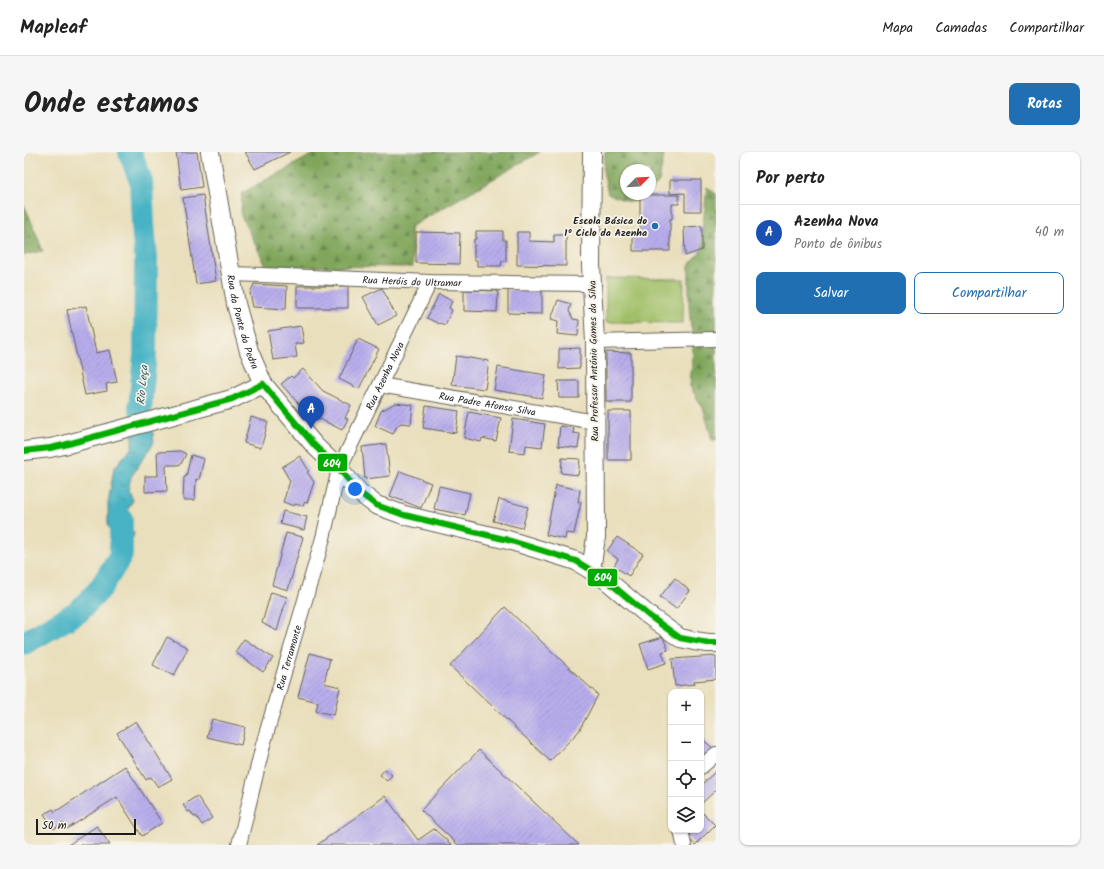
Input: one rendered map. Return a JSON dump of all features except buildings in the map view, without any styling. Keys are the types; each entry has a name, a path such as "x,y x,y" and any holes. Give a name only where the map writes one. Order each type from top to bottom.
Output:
{"street":[{"name":"Rua da Ponte da Pedra","path":"210,152 236,304 249,351 263,384 315,446 360,492 376,505 404,515 508,540 551,552 576,561 604,578 680,638 716,643"},
{"name":"Rua Professor António Gomes da Silva","path":"591,570 596,537 595,342 592,284 592,152"},
{"name":"Rua Heróis do Ultramar","path":"231,274 430,282 592,284"},
{"name":"Rua Azenha Nova","path":"339,469 430,282"},
{"path":"595,342 716,339"},
{"path":"24,451 64,445 232,399 263,384"},
{"name":"Rua Padre Afonso Silva","path":"380,385 595,422"},
{"name":"Rua Terramonte","path":"239,845 264,745 323,538 339,469"},
{"path":"704,765 716,754"},
{"path":"681,833 684,845"}],"green space":[{"path":"317,152 540,152 410,227 413,267 266,266 241,216 242,193"},
{"path":"605,152 666,152 664,154 659,181 656,185 656,164 620,164 620,199 608,194 603,171"},
{"path":"707,187 716,194 716,440 712,440 704,410 690,386 693,349 689,307 689,265 700,252"},
{"path":"624,200 643,200 629,202"},
{"path":"24,205 43,251 24,255"},
{"path":"606,278 684,279 683,323 606,322"}],"water":[{"path":"148,373 149,400 154,442 131,477 128,490 133,500 123,518 134,533 129,552 118,552 118,535 114,535 108,526 108,502 114,468 132,447 134,375"}],"waterway":[{"name":"Rio Leça","path":"130,152 141,181 146,260 145,355 140,407"},
{"name":"Rio Leça","path":"24,643 78,612 100,589 121,555 121,519"}],"transit line":[{"name":"604","path":"263,384 315,446 339,469 360,493 376,505 404,515 508,540 576,561 604,578 648,615 680,638 716,643"},
{"name":"604","path":"24,451 64,445 232,399 263,384"}],"place":[{"name":"Escola Básica do 1º Ciclo da Azenha","path":"655,226"},
{"name":"Azenha Nova","path":"311,429"}]}
